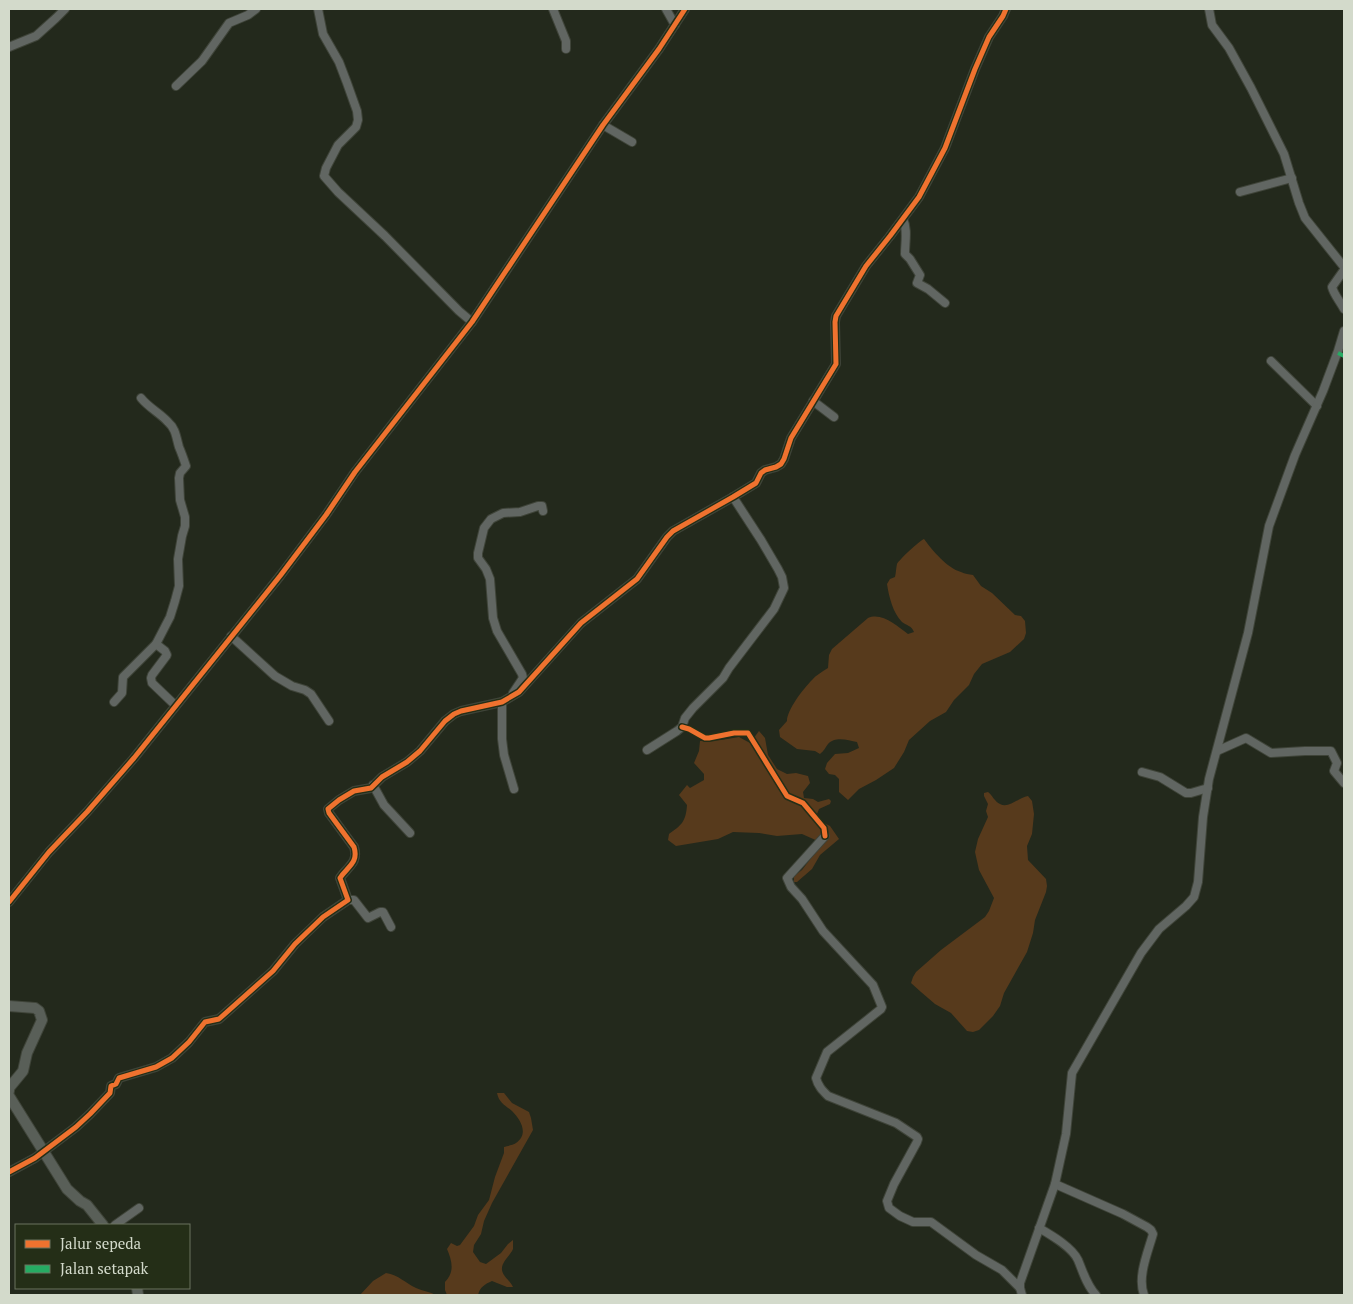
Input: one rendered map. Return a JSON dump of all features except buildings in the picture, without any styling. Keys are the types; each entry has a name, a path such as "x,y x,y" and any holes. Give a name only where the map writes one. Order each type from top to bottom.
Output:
{"street":[{"path":"9,47 36,36 66,9"},
{"path":"176,86 202,61 229,23 248,15 256,9"},
{"path":"318,9 323,34 339,62 348,83 358,120 356,127 338,146 326,168 324,176 338,192 472,322"},
{"path":"554,9 566,49"},
{"path":"666,9 674,25"},
{"path":"9,902 49,852 134,758 280,576 326,515 354,472 472,322 604,125 659,49 685,9"},
{"path":"348,900 340,878 354,862 356,857 354,847 328,809 354,791 371,788 382,776 407,762 420,751 454,714 505,700 519,692 581,623 644,571 667,537 756,482 761,473 776,467 784,460 791,438 836,364 836,316 866,266 919,197 945,148 974,69 989,37 1006,9"},
{"path":"1209,9 1212,25 1229,48 1284,154 1305,218 1344,269 1332,287 1333,292 1344,309"},
{"path":"604,125 632,142"},
{"path":"1240,192 1292,178"},
{"path":"903,219 906,226 905,254 920,275 916,281 945,303"},
{"path":"1021,1292 1020,1283 1054,1184 1066,1134 1072,1073 1141,952 1159,930 1194,897 1198,882 1203,818 1208,788 1248,633 1269,526 1316,406 1341,354 1344,331"},
{"path":"1270,361 1316,406"},
{"path":"114,702 122,693 123,677 156,644 170,617 178,586 178,559 185,526 180,500 179,478 180,473 186,466 174,429 168,421 141,398"},
{"path":"813,401 834,417"},
{"path":"647,750 682,727 685,718 723,678 774,610 784,588 778,569 733,497"},
{"path":"514,788 504,755 502,739 505,700 523,678 497,631 493,618 490,579 478,558 478,553 484,528 491,519 503,513 520,512 538,506 542,506 544,511"},
{"path":"231,636 274,676 311,694 329,721"},
{"path":"156,644 168,655 152,675 151,681 175,705"},
{"path":"1216,751 1246,738 1271,753 1329,751 1332,752 1337,763 1334,772 1344,783"},
{"path":"1142,772 1160,777 1186,793 1208,788"},
{"path":"373,785 384,805 410,832"},
{"path":"825,836 786,878 823,931 873,985 882,1007 827,1052 816,1078 818,1085 828,1096 896,1123 917,1137 917,1142 887,1201 889,1208 913,1222 931,1222 976,1255 1002,1270 1021,1292"},
{"path":"9,1172 45,1152 90,1114 110,1093 111,1086 116,1084 119,1078 156,1067 184,1048 205,1022 219,1019 273,970 295,944 323,917 348,900 354,900 368,918 383,912 391,927"},
{"path":"9,1006 35,1008 40,1011 41,1018 27,1054 23,1071 9,1088 9,1091"},
{"path":"9,1096 66,1189 86,1205 102,1224"},
{"path":"1054,1184 1083,1195 1152,1230 1153,1234 1142,1277 1144,1295"},
{"path":"116,1224 139,1208"},
{"path":"1039,1228 1070,1249 1096,1295"}],"shaded area":[{"path":"924,539 946,563 956,570 973,575 981,586 992,593 1015,615 1021,616 1025,621 1026,633 1024,639 1010,652 982,664 974,674 969,685 954,700 946,712 930,721 909,740 894,768 859,789 848,800 839,792 839,779 835,775 829,774 825,769 827,763 835,754 848,753 859,748 857,742 842,739 834,740 820,754 815,751 797,749 780,737 779,730 787,721 796,700 804,689 815,677 828,668 829,655 832,649 868,618 884,618 908,634 914,632 896,614 887,584 890,579 895,577 897,564"},
{"path":"759,731 765,738 768,755 777,769 787,774 796,773 808,776 810,783 803,792 804,798 813,799 818,802 829,799 831,801 830,804 819,809 817,814 822,822 830,826 839,839 820,855 812,869 797,882 794,882 794,876 802,870 821,845 820,842 802,834 777,836 733,832 718,839 676,846 668,840 669,834 680,825 686,815 687,805 679,795 687,785 690,788 704,780 704,774 694,763 699,751 700,741 739,737 750,743"},
{"path":"988,792 997,802 1003,805 1028,796 1032,801 1034,814 1032,834 1027,846 1028,860 1046,879 1047,886 1035,920 1027,952 1004,993 1000,1006 979,1030 973,1032 967,1031 951,1013 935,1004 911,983 916,972 941,950 985,917 989,911 994,898 979,870 975,852 978,839 988,817 986,811 988,804 984,793"},
{"path":"497,1093 504,1093 512,1103 529,1112 533,1130 492,1203 484,1221 481,1234 474,1245 473,1252 480,1262 486,1264 501,1253 513,1240 513,1249 504,1262 502,1270 513,1287 507,1287 492,1281 483,1286 478,1295 447,1295 445,1282 452,1266 447,1249 451,1243 457,1246 460,1245 474,1226 478,1215 489,1200 504,1153 504,1147 516,1143 523,1131 521,1123 512,1111 501,1102"},
{"path":"386,1273 398,1277 416,1288 436,1295 360,1295 373,1281"}],"marked path":[{"path":"1338,353 1344,356"}],"cycle path":[{"path":"9,902 49,852 134,758 280,576 326,515 355,472 472,322 603,125 659,49 685,9"},
{"path":"9,1172 35,1158 76,1127 110,1093 111,1086 116,1084 119,1078 156,1067 172,1058 189,1042 205,1022 219,1019 273,971 295,944 323,917 348,900 340,878 354,861 354,847 328,809 354,791 371,788 382,777 407,762 420,751 445,721 454,714 502,702 519,692 581,623 637,579 673,531 756,483 761,473 765,470 781,464 791,438 836,364 836,316 866,266 919,197 945,148 989,37 1006,9"},
{"path":"682,727 705,738 734,733 748,733 787,796 803,803 824,828 825,836"}]}
